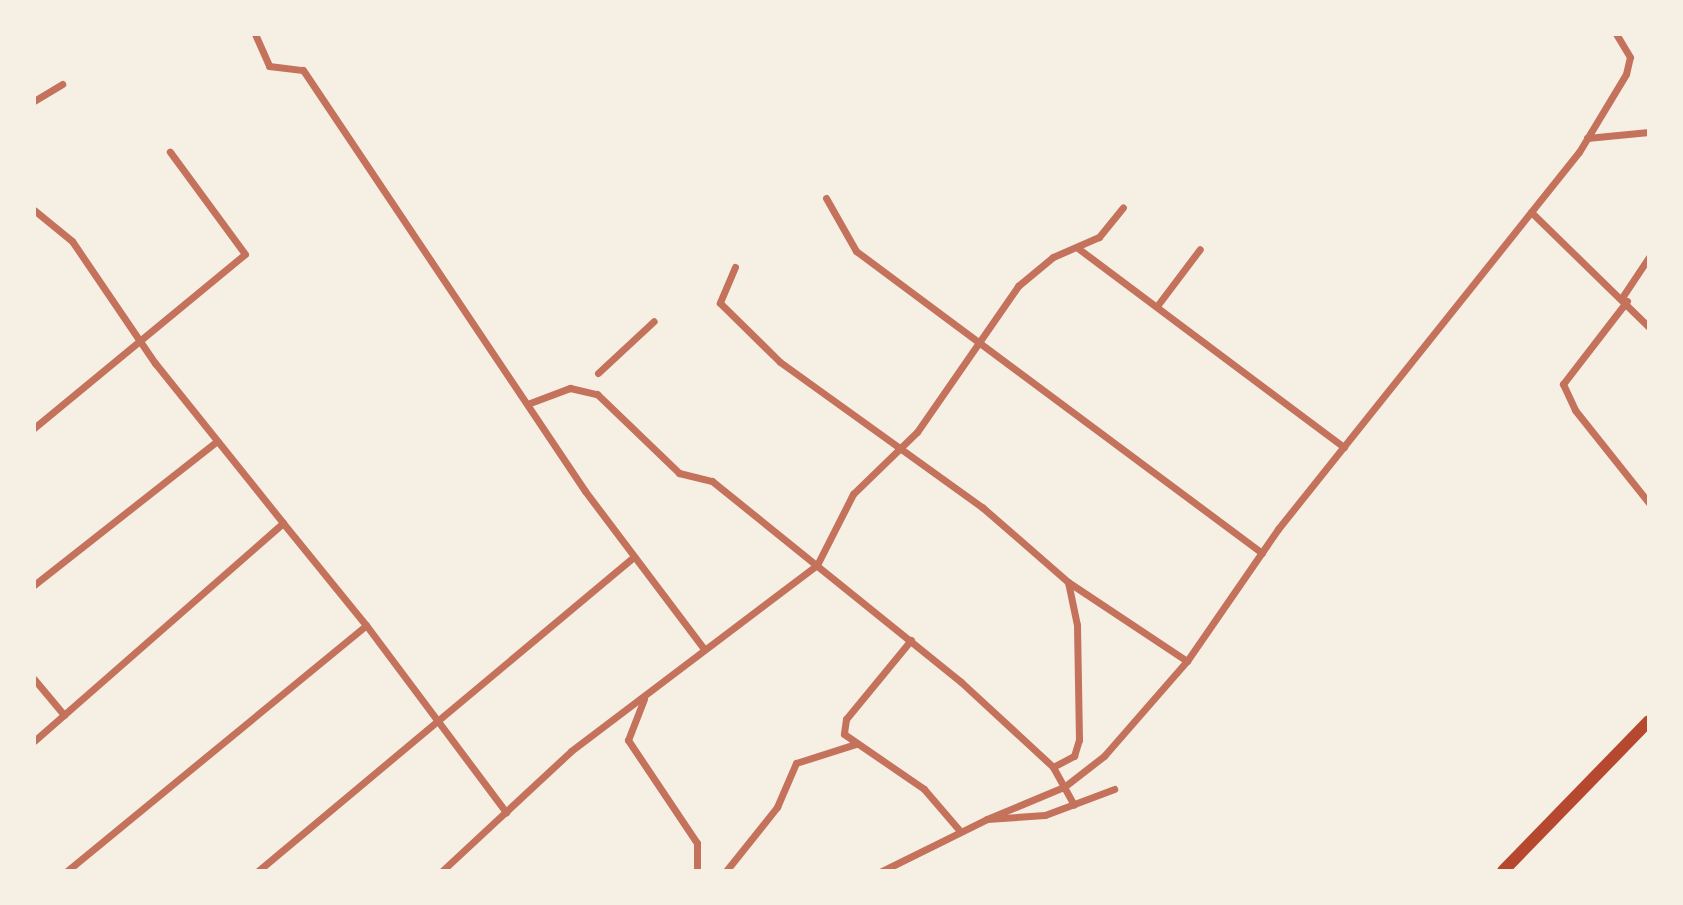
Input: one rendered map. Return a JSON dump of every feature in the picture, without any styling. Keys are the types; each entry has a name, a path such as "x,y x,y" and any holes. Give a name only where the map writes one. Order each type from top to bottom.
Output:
{"highway":[{"path":"1503,871 1649,721"}],"street":[{"path":"255,34 269,66 303,70 633,558 704,649"},
{"path":"882,871 960,831 1064,787 1104,756 1187,661 1262,553 1587,138 1626,74 1630,57 1616,34"},
{"path":"34,101 62,84"},
{"path":"1587,138 1649,132"},
{"path":"34,428 245,254 170,152"},
{"path":"826,198 856,251 975,343 1262,553"},
{"path":"442,871 571,751 644,699 704,649 817,565 853,494 899,451 975,343 1037,268 1079,249 1123,207"},
{"path":"34,210 72,241 217,441 366,625 506,812"},
{"path":"1531,212 1625,298 1649,327"},
{"path":"1079,249 1344,447"},
{"path":"1157,306 1200,249"},
{"path":"1649,257 1625,298 1598,330 1563,384 1575,410 1649,503"},
{"path":"735,267 720,303 780,362 1018,535 1068,582 1187,661"},
{"path":"598,373 654,321"},
{"path":"530,403 570,388 597,394 679,473 712,481 911,640 1053,767 1074,805"},
{"path":"34,585 217,441"},
{"path":"34,741 283,523"},
{"path":"258,871 633,558"},
{"path":"1053,767 1074,756 1079,740 1077,625 1068,582"},
{"path":"67,871 366,625"},
{"path":"911,640 846,719 844,734 924,789 960,831"},
{"path":"34,679 64,715"},
{"path":"644,699 628,740 697,843 697,871"},
{"path":"726,871 777,807 796,763 856,744"},
{"path":"987,819 1074,805 1114,789"}]}
